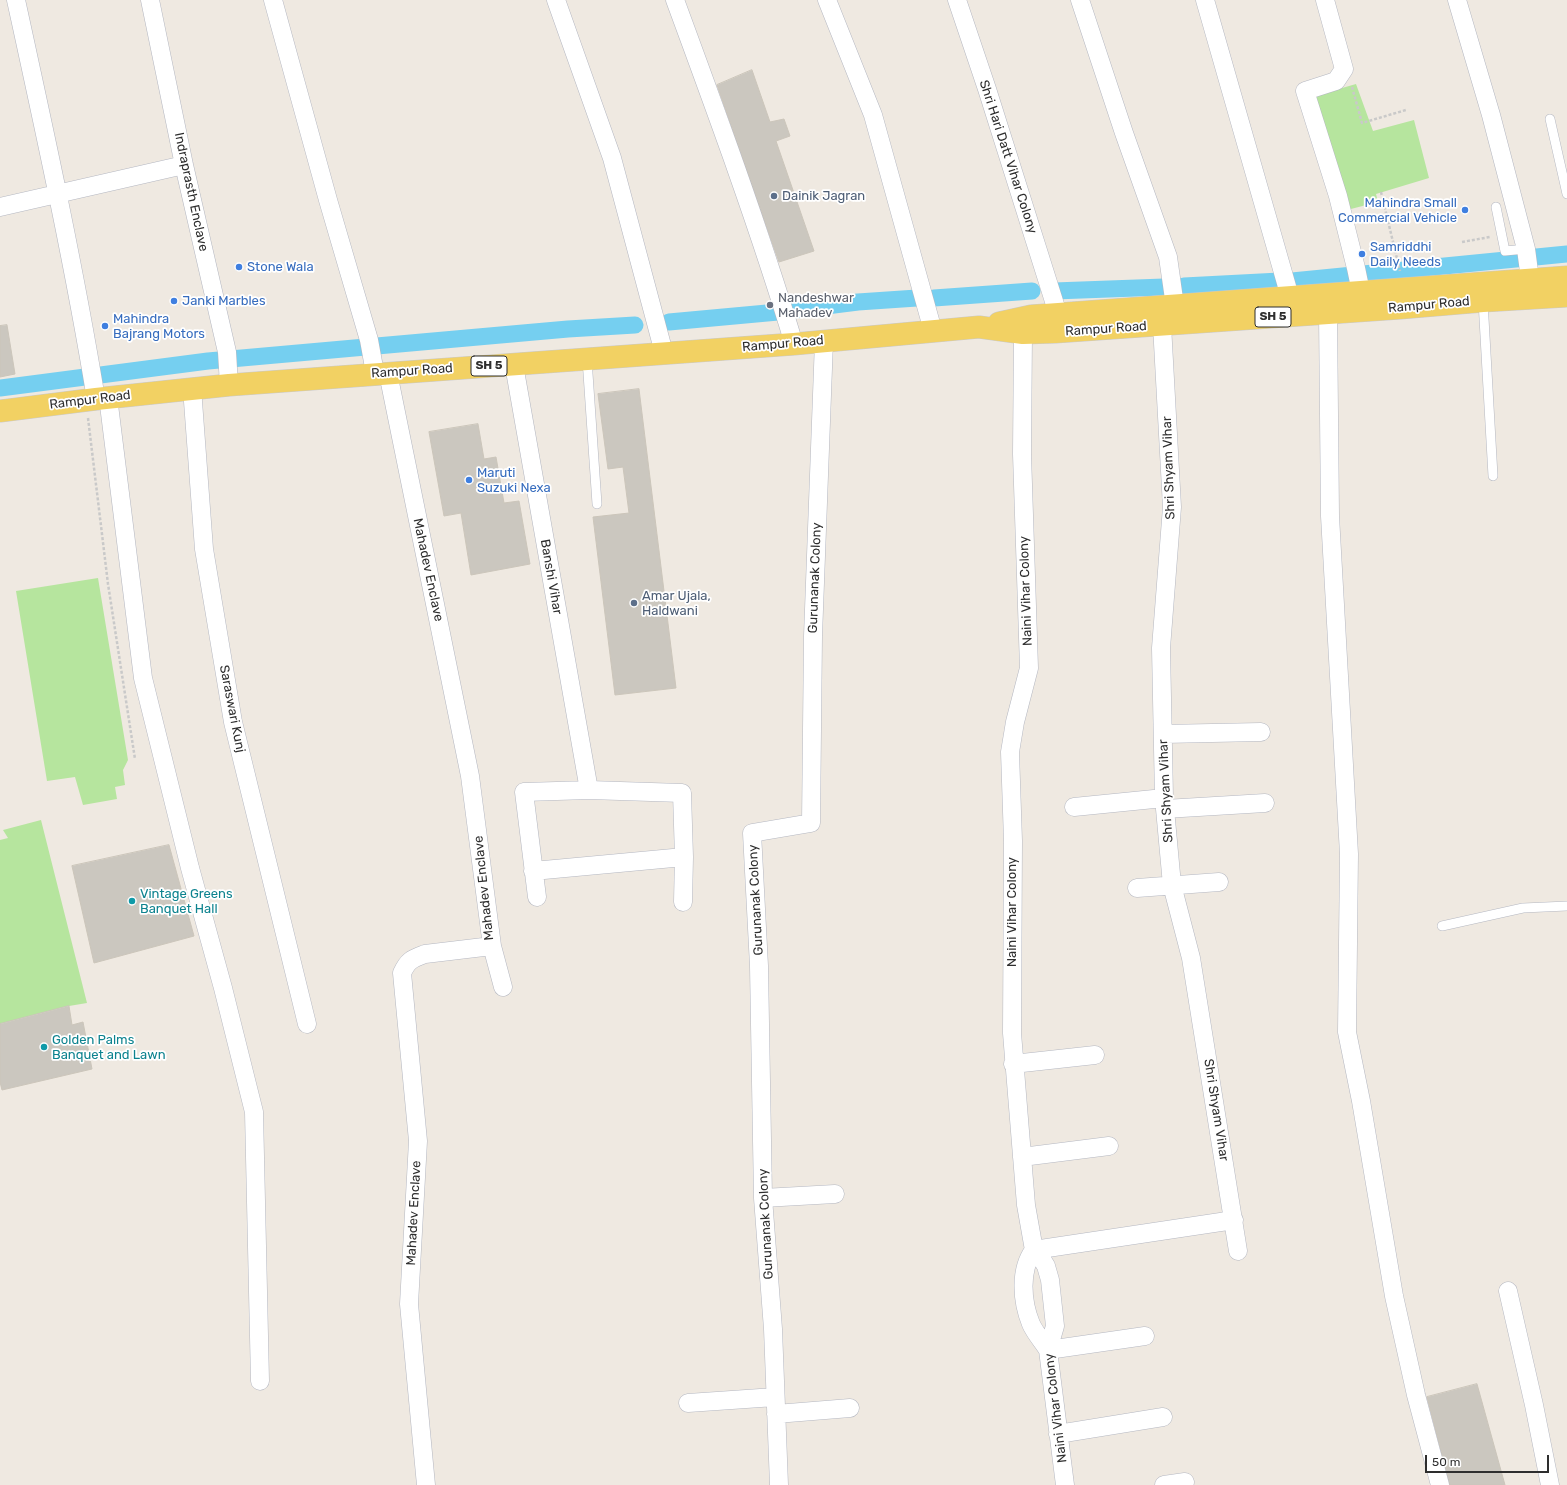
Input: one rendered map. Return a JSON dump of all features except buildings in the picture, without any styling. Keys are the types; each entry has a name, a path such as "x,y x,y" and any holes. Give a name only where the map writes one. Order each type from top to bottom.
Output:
{"main road":[{"path":"979,327 1031,316 1290,297 1359,281 1530,273 1567,277"},
{"name":"Rampur Road","path":"0,412 96,396 192,388 228,368 376,361 514,365 794,344 979,327 1023,333 1055,332 1567,296"}],"street":[{"path":"16,0 58,194 91,367 142,678 254,1112 260,1381"},
{"name":"Indraprasth Enclave","path":"150,0 228,368"},
{"name":"Mahadev Enclave","path":"273,0 328,200 376,361 470,776 492,946 425,954 407,963 402,973 418,1141 409,1304 426,1485"},
{"path":"556,0 612,158 664,353"},
{"path":"675,0 712,101 794,344"},
{"path":"827,0 873,115 934,331"},
{"name":"Shri Hari Datt Vihar Colony","path":"957,0 987,89 1058,314"},
{"path":"1080,0 1124,133 1168,257 1175,306"},
{"path":"1205,0 1290,297"},
{"path":"1326,0 1344,69 1336,82 1305,91 1338,196 1359,281"},
{"path":"1457,0 1491,115 1526,249 1530,273"},
{"path":"0,207 184,165"},
{"path":"1328,313 1330,516 1349,854 1347,1032 1361,1102 1394,1296 1416,1395 1440,1485"},
{"name":"Shri Shyam Vihar","path":"1162,325 1172,507 1161,648 1165,803 1172,885 1192,958 1238,1251"},
{"name":"Naini Vihar Colony","path":"1023,333 1022,454 1028,668 1015,722 1010,752 1013,841 1012,1033 1026,1205 1034,1250 1038,1253 1046,1266 1050,1280 1055,1326 1048,1350 1065,1485"},
{"name":"Gurunanak Colony","path":"779,1485 773,1329 763,1198 759,966 752,833 811,823 813,636 824,341"},
{"name":"Banshi Vihar","path":"514,365 589,790"},
{"name":"Saraswari Kunj","path":"192,388 204,549 233,722 307,1024"},
{"path":"1163,734 1261,732"},
{"path":"537,897 524,792 589,790 682,793 684,857 683,902"},
{"path":"1074,806 1165,803 1265,803"},
{"path":"533,871 684,857"},
{"path":"1137,888 1219,882"},
{"path":"492,946 503,987"},
{"path":"1014,1064 1095,1055"},
{"path":"1022,1157 1109,1146"},
{"path":"763,1198 835,1194"},
{"path":"1145,1336 1048,1350 1032,1326 1024,1300 1025,1268 1028,1258 1034,1250 1234,1220"},
{"path":"1508,1291 1534,1405 1550,1485"},
{"path":"688,1403 850,1408"},
{"path":"1058,1434 1163,1417"},
{"path":"1164,1485 1185,1482"}],"lane":[{"path":"1550,119 1567,194"},
{"path":"1496,208 1505,251 1526,249"},
{"path":"1483,301 1493,476"},
{"path":"587,359 597,504"},
{"path":"1442,926 1523,908 1567,906"}],"path":[{"path":"1336,82 1349,77 1362,123 1406,110"},
{"path":"1381,192 1398,266"},
{"path":"1462,242 1502,235"},
{"path":"96,396 108,584 136,758"}],"green space":[{"path":"1356,84 1373,131 1414,120 1429,178 1376,194 1378,202 1347,210 1311,97"},
{"path":"98,578 128,760 123,770 125,785 115,787 117,799 83,805 75,777 47,781 16,591"},
{"path":"41,820 87,1003 69,1006 0,1024 0,840 8,838 3,830"}],"waterway":[{"path":"1292,281 1567,254"},
{"path":"1184,286 1280,281"},
{"path":"1054,291 1164,287"},
{"path":"934,298 1032,291"},
{"path":"669,322 778,312 858,302 917,298"},
{"path":"0,388 208,361 568,329 635,325"}],"place":[{"name":"Dainik Jagran","path":"774,196"},
{"name":"Mahindra Small Commercial Vehicle","path":"1465,210"},
{"name":"Samriddhi Daily Needs","path":"1362,254"},
{"name":"Stone Wala","path":"239,267"},
{"name":"Janki Marbles","path":"174,301"},
{"name":"Nandeshwar Mahadev","path":"770,305"},
{"name":"Mahindra Bajrang Motors","path":"105,326"},
{"name":"Maruti Suzuki Nexa","path":"469,480"},
{"name":"Amar Ujala, Haldwani","path":"634,603"},
{"name":"Vintage Greens Banquet Hall","path":"132,901"},
{"name":"Golden Palms Banquet and Lawn","path":"44,1047"}]}
